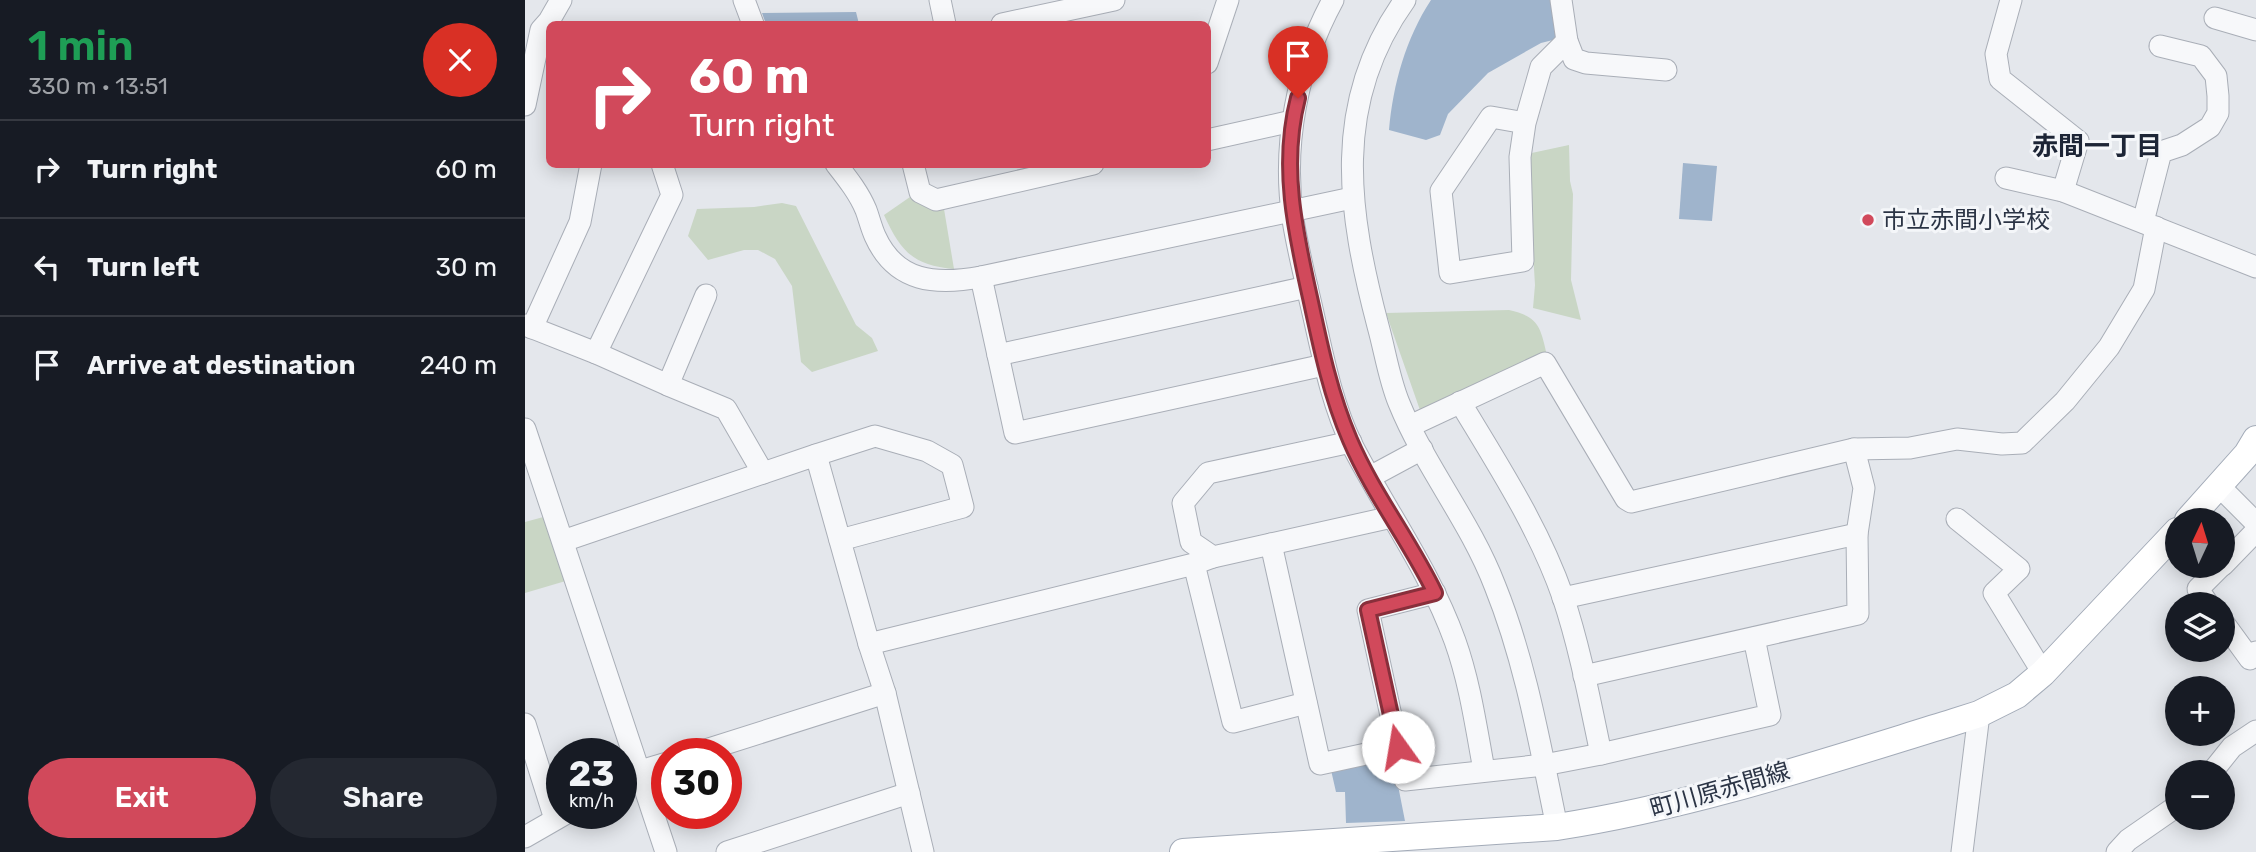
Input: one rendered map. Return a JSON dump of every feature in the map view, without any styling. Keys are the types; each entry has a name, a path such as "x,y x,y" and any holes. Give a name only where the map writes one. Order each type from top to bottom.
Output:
{"main road":[{"path":"2199,508 2247,454 2256,439"},
{"name":"町川原赤間線","path":"1183,852 1557,827 1660,808 1979,714 2017,695 2043,673 2165,544"}],"street":[{"path":"525,106 543,58 533,28 561,0"},
{"path":"744,0 752,21"},
{"path":"940,0 944,21"},
{"path":"1007,21 1025,9 1114,0"},
{"path":"1211,48 1224,0"},
{"path":"1333,0 1310,52 1292,121 1289,180 1307,287 1324,365 1351,442 1417,557 1455,642 1469,692 1484,770"},
{"path":"1405,0 1379,46 1356,115 1351,154 1352,198 1370,293 1398,401 1495,583 1519,656 1557,827"},
{"path":"1561,0 1567,41 1574,59 1586,63 1666,70"},
{"path":"2011,0 1996,54 2000,79 2077,141 2063,191"},
{"path":"2215,19 2256,30"},
{"path":"1525,123 1491,117 1441,191 1450,273 1523,261 1520,168 1525,123 1541,67 1567,41"},
{"path":"1410,426 1545,363 1626,499 1631,502 1854,449 1910,448 1957,439 2002,444 2022,443 2065,401 2109,347 2144,289 2161,152 2182,145 2203,132 2210,127 2218,113 2216,76 2209,65 2201,56 2160,46"},
{"path":"1211,139 1292,121"},
{"path":"590,168 580,222 529,327 597,353 726,409 764,473"},
{"path":"597,353 672,195 663,168"},
{"path":"839,168 865,208 882,248 897,265 915,275 937,282 981,277 1352,198"},
{"path":"914,168 920,192 936,200 1076,168"},
{"path":"2006,178 2063,191 2256,267"},
{"path":"981,277 1015,433 1324,365"},
{"path":"998,355 1307,287"},
{"path":"668,384 706,295"},
{"path":"1460,402 1532,527 1563,598 1601,754"},
{"path":"525,429 666,852"},
{"path":"563,541 875,436 927,451 952,465 963,507 840,540"},
{"path":"1306,703 1233,722 1203,561 1191,542 1183,503 1208,473 1351,442"},
{"path":"1370,477 1422,449"},
{"path":"1584,676 1858,614 1857,534 1864,488 1854,449"},
{"path":"817,456 885,693 923,852"},
{"path":"2219,486 2256,523"},
{"path":"869,644 1271,544 1392,517"},
{"path":"1957,519 2019,569 1994,593 2043,673"},
{"path":"2235,552 2256,531"},
{"path":"1563,598 1857,534"},
{"path":"1271,544 1320,764 1398,747"},
{"path":"2200,592 2198,590 2210,578"},
{"path":"1435,593 1368,610 1405,780 1544,765 1770,715 1754,638"},
{"path":"2235,638 2250,659 2256,652"},
{"path":"742,738 885,693"},
{"path":"1962,852 1979,714"},
{"path":"525,724 546,780"},
{"path":"2222,760 2232,747 2256,731"},
{"path":"637,773 651,767"},
{"path":"727,852 909,793"},
{"path":"2117,852 2165,814"},
{"path":"525,836 546,825"}],"green space":[{"path":"1569,145 1573,194 1571,280 1581,320 1533,308 1535,285 1527,154"},
{"path":"910,197 930,208 944,209 954,269 918,260 896,238 884,215"},
{"path":"782,203 796,206 856,325 872,338 878,351 812,372 801,362 792,286 775,259 758,250 744,250 708,260 688,236 697,209"},
{"path":"1509,310 1527,316 1537,324 1547,355 1421,413 1386,313"},
{"path":"547,516 569,580 525,593 525,522"}],"water":[{"path":"1431,0 1550,0 1557,39 1541,43 1488,73 1448,114 1440,135 1426,140 1389,130 1402,62 1414,30"},
{"path":"856,12 858,21 765,21 762,13"},
{"path":"1683,163 1717,166 1712,221 1679,219"},
{"path":"1383,758 1394,765 1405,821 1346,823 1345,792 1336,792 1331,770"}],"place":[{"name":"市立赤間小学校","path":"1868,220"}],"district":[{"name":"赤間一丁目","path":"2097,146"}],"route":[{"path":"1298,98 1292,121 1289,180 1293,222 1324,365 1351,442 1435,593 1368,610 1398,747"}]}
